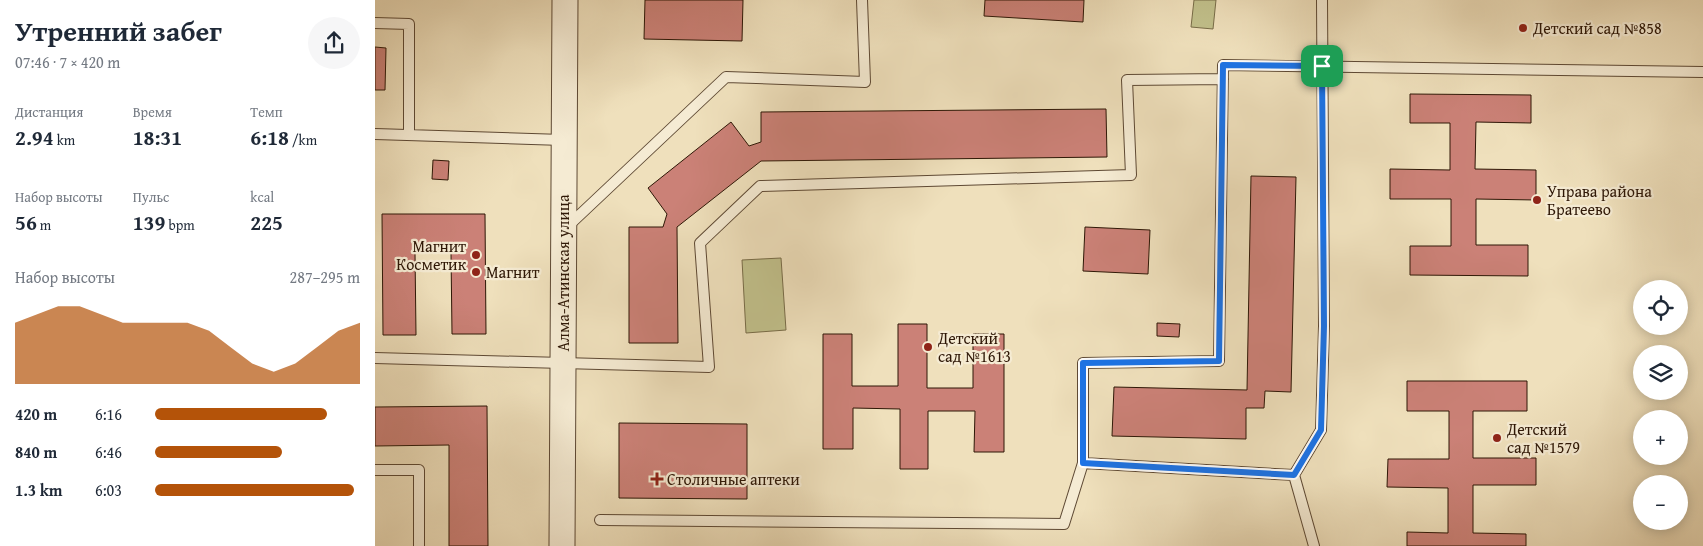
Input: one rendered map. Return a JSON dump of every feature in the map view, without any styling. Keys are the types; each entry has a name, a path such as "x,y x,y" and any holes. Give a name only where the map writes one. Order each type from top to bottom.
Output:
{"street":[{"name":"Алма-Атинская улица","path":"562,546 565,0"}],"lane":[{"path":"564,230 726,77 865,82 863,0"},
{"path":"1314,546 1294,475 1321,430 1324,326 1322,0"},
{"path":"375,24 409,24 409,135"},
{"path":"600,520 1063,524 1083,463 1083,363 1219,361 1223,65 1703,72"},
{"path":"375,358 709,367 700,243 760,186 1131,175 1127,80 1223,79"},
{"path":"375,134 563,140"},
{"path":"1083,463 1294,475"},
{"path":"375,470 419,470 419,546"}],"shaded area":[{"path":"1194,0 1216,0 1213,29 1191,27"},
{"path":"781,258 786,330 746,333 742,260"}],"building":[{"path":"645,0 743,0 742,41 644,39"},
{"path":"985,0 1084,0 1083,22 984,16"},
{"path":"375,47 386,48 385,90 375,90"},
{"path":"1410,94 1531,95 1531,123 1476,122 1475,169 1536,170 1536,200 1476,199 1476,245 1528,245 1528,276 1410,275 1410,246 1451,246 1451,199 1390,199 1390,169 1450,170 1450,123 1410,123"},
{"path":"1106,109 1107,157 761,161 677,227 678,343 629,343 629,227 663,227 667,214 648,188 731,122 749,146 761,142 761,112"},
{"path":"433,160 449,161 448,180 432,179"},
{"path":"1251,176 1296,177 1291,392 1265,391 1264,408 1246,408 1246,439 1112,436 1114,387 1247,390"},
{"path":"382,214 485,214 486,334 452,334 451,252 415,253 416,335 383,335"},
{"path":"1085,227 1150,230 1148,274 1083,271"},
{"path":"1157,323 1180,324 1179,337 1157,336"},
{"path":"898,324 927,324 927,388 973,388 973,334 1004,334 1004,452 974,452 975,411 928,411 928,469 900,469 900,409 853,408 853,449 823,449 823,334 852,334 852,386 898,386"},
{"path":"1407,381 1527,381 1527,411 1473,411 1473,458 1536,458 1536,485 1473,485 1473,533 1526,534 1526,546 1407,546 1407,532 1448,533 1448,488 1387,487 1388,459 1449,459 1449,411 1407,411"},
{"path":"487,406 488,546 449,546 449,445 375,446 375,407"},
{"path":"619,423 747,424 747,499 619,498"}],"place":[{"name":"Детский сад №858","path":"1523,28"},
{"name":"Управа района Братеево","path":"1537,200"},
{"name":"Магнит Косметик","path":"476,255"},
{"name":"Магнит","path":"476,272"},
{"name":"Детский сад №1613","path":"928,347"},
{"name":"Детский сад №1579","path":"1497,438"},
{"name":"Столичные аптеки","path":"657,479"}],"route":[{"path":"1223,65 1322,66 1324,326 1321,430 1294,475 1083,463 1083,363 1219,361 1223,65"}]}
